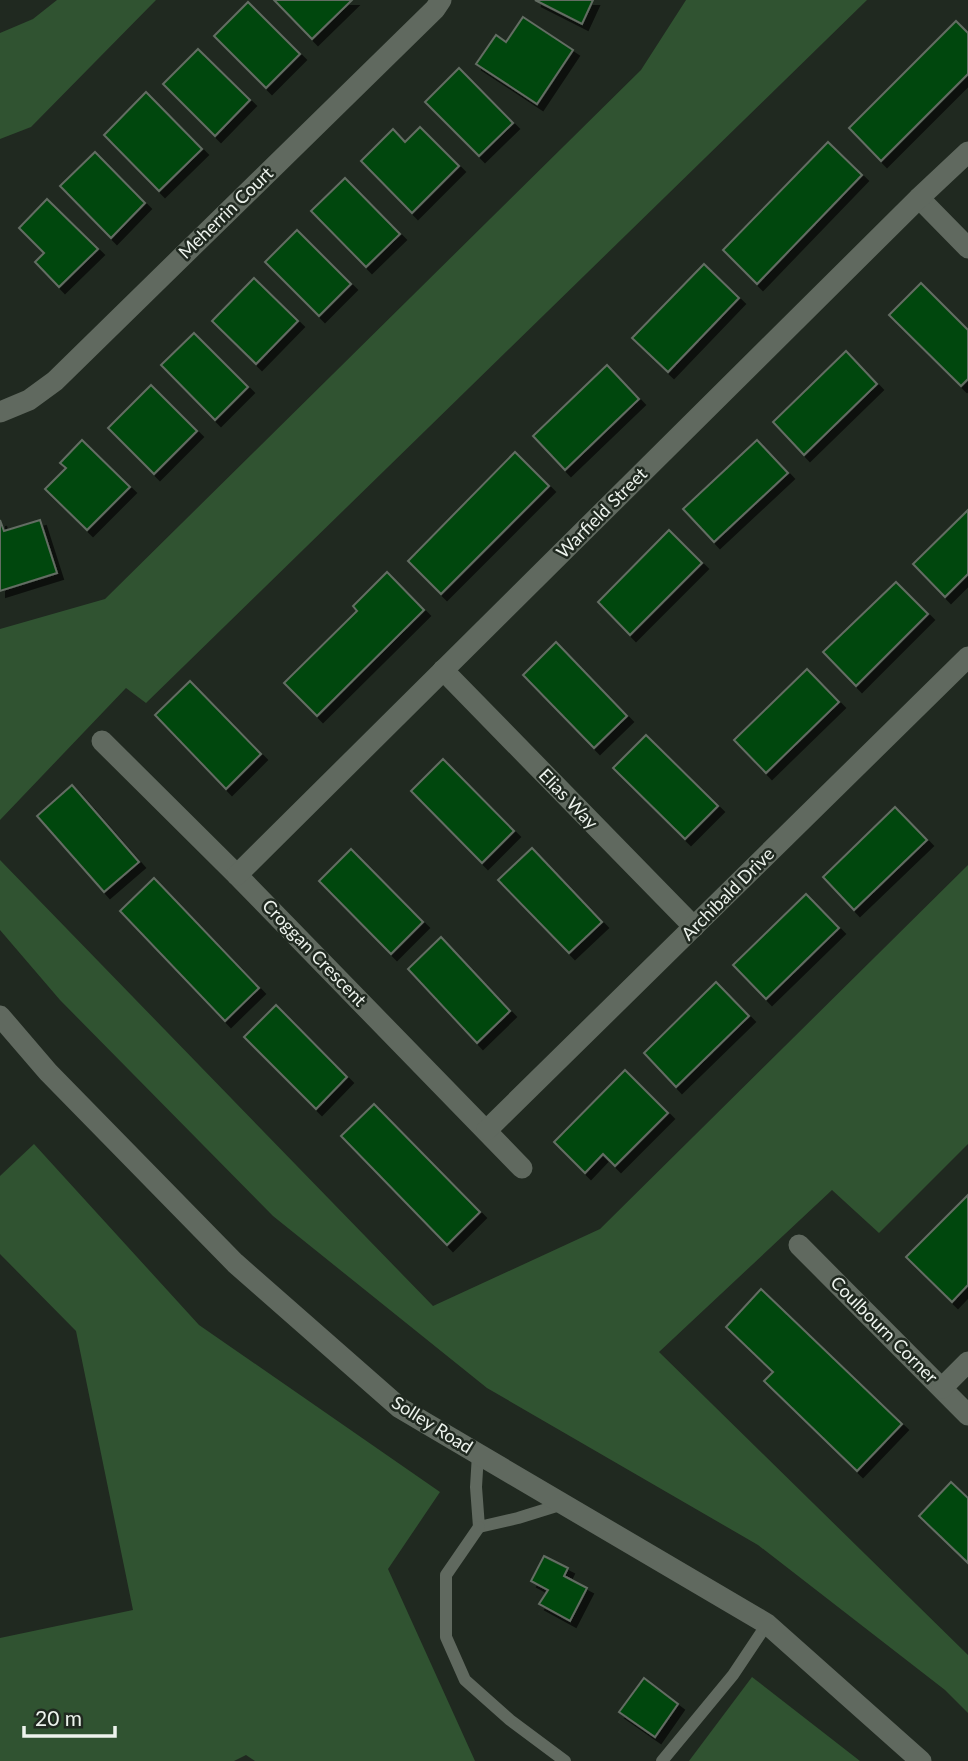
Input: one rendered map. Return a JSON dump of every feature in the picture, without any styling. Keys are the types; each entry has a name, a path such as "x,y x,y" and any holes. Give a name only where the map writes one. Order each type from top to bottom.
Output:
{"street":[{"name":"Meherrin Court","path":"0,412 29,400 55,381 442,0"},
{"name":"Warfield Street","path":"237,876 968,152"},
{"path":"919,198 968,248"},
{"name":"Archibald Drive","path":"487,1130 968,657"},
{"name":"Elias Way","path":"443,670 694,927"},
{"name":"Croggan Crescent","path":"102,741 523,1168"},
{"name":"Solley Road","path":"0,1016 48,1072 235,1263 400,1408 767,1624 921,1761"},
{"name":"Coulbourn Corner","path":"799,1245 968,1415"},
{"path":"942,1388 968,1362"}],"lane":[{"path":"478,1454 476,1487 479,1527 446,1575 446,1637 465,1680 510,1720 565,1761"},
{"path":"479,1527 563,1504"},
{"path":"662,1761 733,1675 767,1624"}],"green space":[{"path":"57,0 156,0 31,127 0,139 0,33 33,19"},
{"path":"686,0 867,0 146,703 126,688 0,820 0,629 105,599 641,70"},
{"path":"0,860 433,1306 600,1229 968,865 968,1144 879,1233 832,1190 659,1352 968,1655 968,1713 945,1690 758,1545 487,1388 273,1216 60,1000 0,930"},
{"path":"34,1144 199,1325 440,1492 388,1569 475,1761 255,1761 246,1755 234,1761 0,1761 0,1638 133,1610 76,1331 0,1254 0,1176"},
{"path":"752,1677 860,1761 689,1761"}],"building":[{"path":"274,0 352,0 312,39"},
{"path":"535,0 593,0 582,24"},
{"path":"248,2 300,54 266,88 214,36"},
{"path":"523,17 573,50 537,104 476,64 496,35 506,42"},
{"path":"956,21 968,33 968,74 881,161 849,128"},
{"path":"198,49 250,100 215,136 163,84"},
{"path":"459,68 513,123 479,156 425,102"},
{"path":"146,92 202,149 159,191 104,135"},
{"path":"420,127 459,166 412,213 361,161 393,129 405,142"},
{"path":"828,142 862,175 757,284 723,250"},
{"path":"95,152 145,203 111,238 60,186"},
{"path":"345,178 400,234 366,267 311,211"},
{"path":"47,199 98,249 59,287 35,262 44,253 19,228"},
{"path":"297,230 351,284 319,316 265,262"},
{"path":"704,264 739,298 668,372 632,338"},
{"path":"254,278 298,321 256,364 212,321"},
{"path":"921,283 968,330 968,379 961,386 889,315"},
{"path":"194,333 248,387 215,420 161,365"},
{"path":"846,351 877,384 804,455 773,422"},
{"path":"607,365 639,399 565,470 533,436"},
{"path":"151,385 197,431 154,474 108,428"},
{"path":"82,440 130,487 87,530 45,489 66,468 60,463"},
{"path":"757,440 788,473 714,542 683,509"},
{"path":"515,452 549,486 441,594 408,561"},
{"path":"968,510 968,574 945,597 913,564"},
{"path":"0,520 4,531 40,520 57,573 0,591"},
{"path":"669,530 702,563 630,635 598,602"},
{"path":"387,572 424,610 317,716 284,683 357,611 353,606"},
{"path":"896,582 928,614 856,686 823,652"},
{"path":"556,642 627,716 594,748 523,675"},
{"path":"807,669 839,702 766,773 734,740"},
{"path":"190,681 261,754 226,789 155,715"},
{"path":"646,735 718,806 685,839 613,768"},
{"path":"443,759 514,831 482,863 411,791"},
{"path":"72,785 139,862 104,892 37,816"},
{"path":"895,807 927,840 854,910 823,877"},
{"path":"532,848 602,922 569,953 498,880"},
{"path":"351,849 423,922 391,954 319,881"},
{"path":"154,878 259,988 225,1021 120,911"},
{"path":"806,894 839,928 766,999 733,965"},
{"path":"441,937 510,1011 477,1043 408,969"},
{"path":"716,982 749,1016 676,1087 644,1053"},
{"path":"276,1005 347,1077 316,1109 244,1037"},
{"path":"625,1070 668,1113 615,1166 603,1154 585,1173 554,1142"},
{"path":"374,1104 480,1212 447,1245 341,1136"},
{"path":"968,1195 968,1285 952,1302 906,1257"},
{"path":"761,1289 902,1424 857,1471 764,1381 773,1372 726,1327"},
{"path":"951,1482 968,1498 968,1563 919,1516"},
{"path":"544,1556 568,1568 564,1576 587,1588 570,1621 539,1604 548,1590 531,1581"},
{"path":"644,1678 678,1704 655,1737 619,1712"}]}
